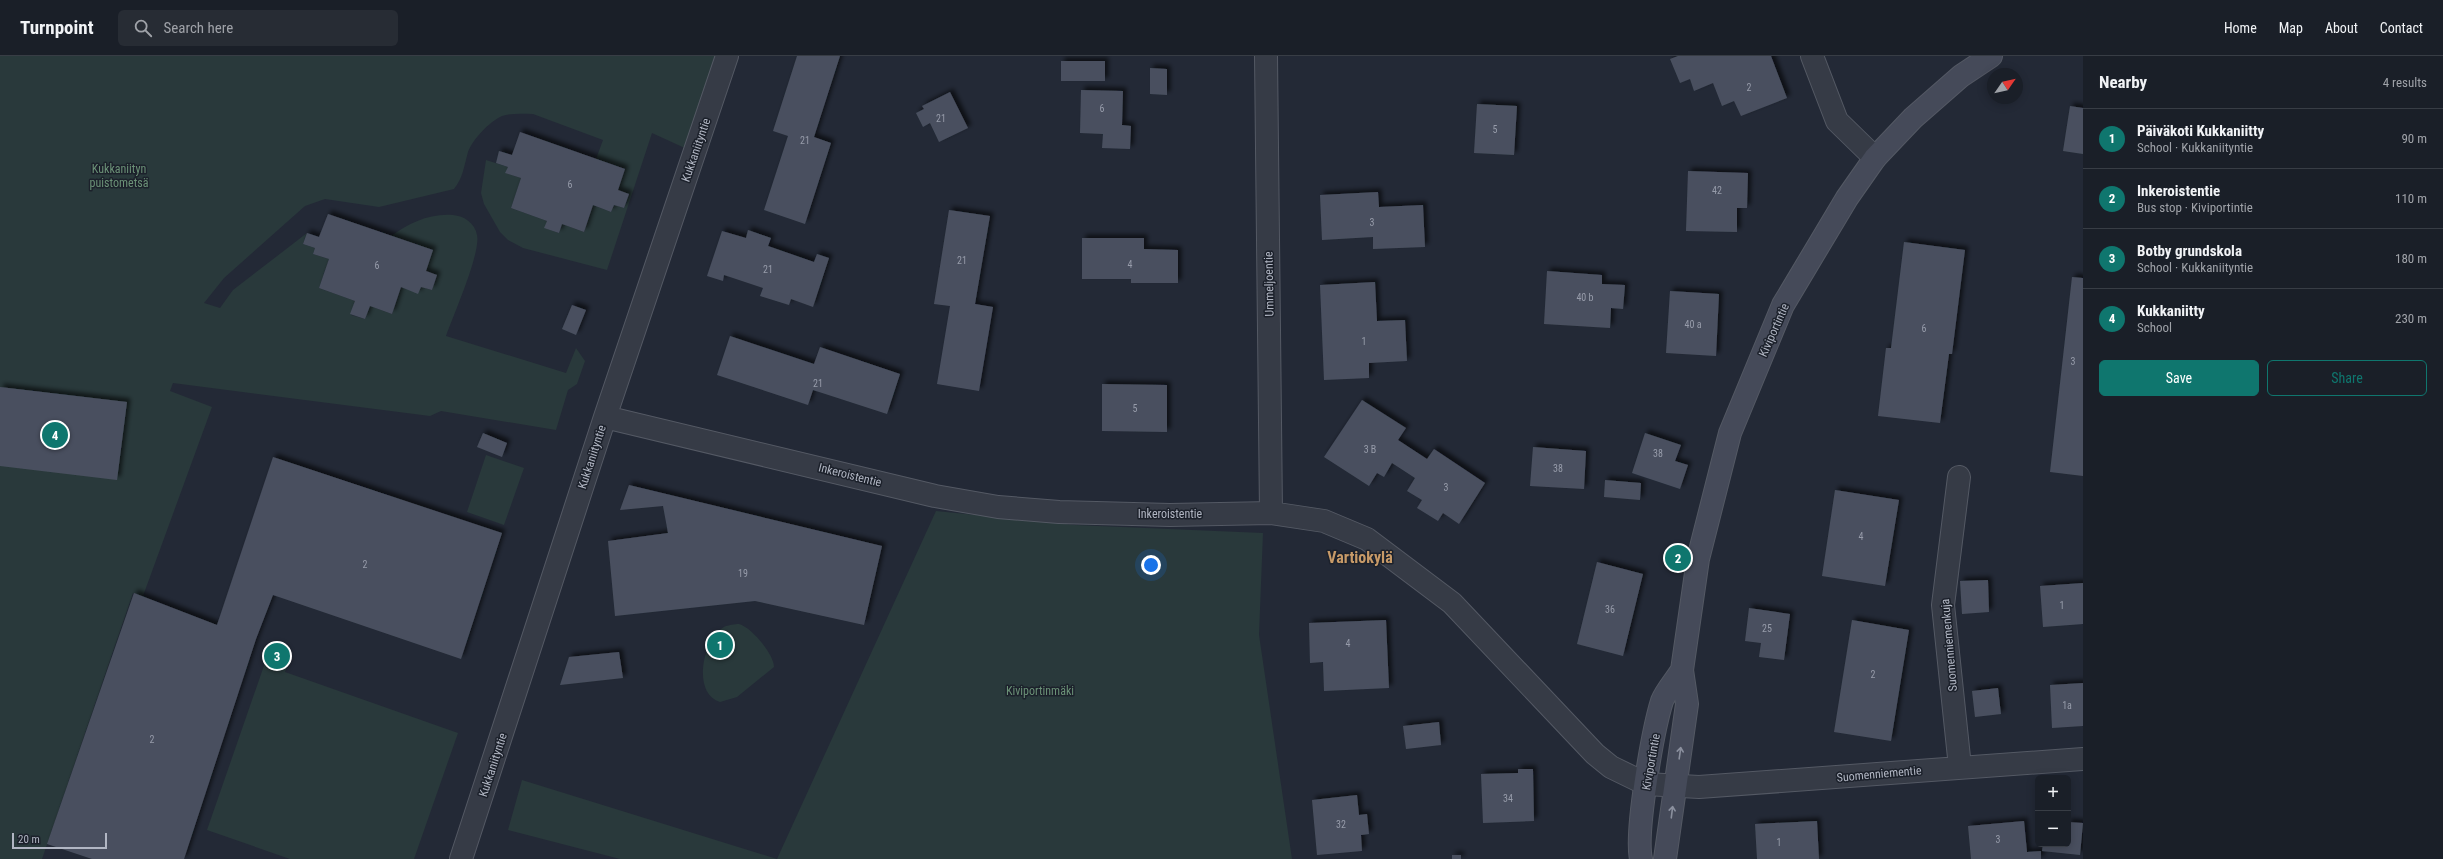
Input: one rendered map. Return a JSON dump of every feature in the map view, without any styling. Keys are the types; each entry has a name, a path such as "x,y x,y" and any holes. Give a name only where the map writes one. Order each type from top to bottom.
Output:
{"street":[{"name":"Kukkaniityntie","path":"461,859 605,417 727,56"},
{"name":"Ummeljoentie","path":"1266,56 1271,513"},
{"path":"1812,56 1837,121 1875,158"},
{"name":"Kiviportintie","path":"1665,859 1687,704 1682,670 1698,559 1730,433 1783,305 1847,198 1875,158 1913,118 1961,76 1991,56"},
{"name":"Inkeroistentie","path":"605,417 935,496 998,507 1059,512 1162,515 1271,513 1324,521 1368,539 1452,603 1595,754 1611,767 1646,784"},
{"name":"Suomenniemenkuja","path":"1959,477 1943,605 1960,767"},
{"name":"Kiviportintie","path":"1641,859 1640,837 1646,784 1663,700 1682,670"},
{"name":"Suomenniementie","path":"1646,784 1699,787 1754,785 1960,767 2083,759"}],"green space":[{"name":"Kukkaniityn puistometsä","path":"0,56 716,56 687,149 652,133 607,270 523,248 508,240 500,232 484,204 481,193 486,160 508,167 506,173 521,178 511,208 547,221 545,228 559,233 562,224 584,232 593,205 611,212 614,205 624,208 629,194 618,190 625,169 596,159 603,140 533,114 517,114 502,116 478,136 470,147 461,176 454,189 379,207 325,199 305,206 224,278 204,303 220,308 233,290 307,233 303,244 315,248 313,254 329,259 319,288 355,301 351,315 365,319 370,306 392,314 401,287 418,293 421,287 432,290 437,275 426,271 432,250 391,236 412,223 428,217 453,215 465,219 474,227 477,235 477,244 471,270 446,336 566,373 576,348 585,361 577,384 568,390 556,430 441,411 430,416 173,383 170,391 212,407 143,596 133,593 42,859 0,859"},
{"path":"486,455 524,468 504,525 467,512"},
{"name":"Kiviportinmäki","path":"936,511 1075,525 1263,533 1259,635 1292,859 777,859"},
{"path":"739,624 750,630 766,648 774,667 737,697 720,702 711,697 706,689 703,678 703,666 710,643 716,634 726,626"},
{"path":"268,654 289,661 285,672 458,733 414,859 290,859 207,830"},
{"path":"522,780 777,859 620,859 508,830"}],"building":[{"path":"797,56 840,56 814,137 831,143 805,224 764,210 788,136 773,131"},
{"path":"1678,56 1771,56 1787,98 1741,116 1734,101 1722,106 1713,83 1694,91 1690,79 1680,83 1670,59"},
{"path":"1061,61 1105,61 1105,81 1061,81"},
{"path":"1150,68 1167,69 1167,95 1150,94"},
{"path":"1081,90 1123,91 1122,125 1131,126 1130,149 1102,148 1103,134 1080,133"},
{"path":"950,92 968,128 939,142 930,123 923,127 916,113 924,109 922,106"},
{"path":"1477,104 1517,106 1514,155 1474,153"},
{"path":"2070,106 2083,108 2083,154 2063,151"},
{"path":"520,132 625,169 618,190 629,194 624,208 614,205 611,212 593,205 584,232 562,224 559,233 544,228 547,221 511,208 521,178 505,173 508,167 496,163 499,151 512,155"},
{"path":"1688,171 1748,173 1747,208 1737,208 1737,232 1686,231"},
{"path":"1378,192 1379,207 1423,205 1425,247 1373,249 1373,237 1322,240 1320,195"},
{"path":"949,210 990,216 975,304 993,307 979,391 937,384 950,306 934,304"},
{"path":"328,214 433,250 426,271 437,275 432,290 421,287 418,294 401,287 392,314 370,306 365,319 350,314 355,301 319,288 329,259 313,254 315,248 303,244 307,233 319,237"},
{"path":"748,230 771,238 768,246 814,262 817,254 829,258 813,307 791,299 789,305 760,296 763,288 724,275 723,281 707,276 722,231 746,238"},
{"path":"1082,238 1144,238 1144,249 1178,250 1178,283 1131,283 1131,279 1082,279"},
{"path":"1904,242 1965,250 1952,354 1949,354 1940,423 1878,416 1886,348 1891,348"},
{"path":"1547,271 1602,275 1602,284 1625,285 1623,309 1611,308 1610,328 1544,324"},
{"path":"2072,277 2083,278 2083,476 2050,472"},
{"path":"1375,282 1377,321 1405,320 1407,361 1369,363 1369,378 1324,380 1320,285"},
{"path":"1670,291 1719,294 1716,356 1666,353"},
{"path":"572,305 586,310 576,335 562,329"},
{"path":"730,336 814,364 820,347 900,374 887,414 813,390 808,405 717,375"},
{"path":"1102,384 1167,385 1167,432 1102,431"},
{"path":"0,387 127,402 117,480 0,466"},
{"path":"1362,400 1406,428 1398,440 1427,459 1434,449 1485,483 1459,524 1443,513 1438,521 1417,508 1422,500 1407,491 1415,478 1392,463 1384,477 1377,473 1369,486 1324,457"},
{"path":"483,433 507,443 502,457 477,447"},
{"path":"1645,433 1681,445 1675,461 1688,465 1680,489 1632,473"},
{"path":"1533,447 1586,451 1584,489 1530,486"},
{"path":"273,457 502,533 461,659 273,595 256,639 184,859 92,859 47,844 134,593 217,625"},
{"path":"1605,480 1641,483 1640,500 1604,497"},
{"path":"629,485 882,546 864,625 755,601 615,616 608,541 668,533 663,506 620,510"},
{"path":"1835,490 1899,500 1885,586 1822,576"},
{"path":"1597,562 1643,574 1623,656 1577,644"},
{"path":"1988,580 1989,612 1962,614 1960,581"},
{"path":"2083,583 2083,624 2043,627 2040,586"},
{"path":"1749,608 1790,614 1784,660 1759,657 1761,643 1745,641"},
{"path":"1386,620 1389,688 1324,691 1323,662 1310,663 1309,623"},
{"path":"1852,620 1909,630 1891,741 1834,732"},
{"path":"619,652 623,678 560,685 569,657"},
{"path":"2083,683 2083,726 2052,728 2050,685"},
{"path":"1998,688 2001,714 1975,717 1972,691"},
{"path":"1439,722 1441,745 1406,749 1403,726"},
{"path":"1518,769 1533,769 1534,821 1483,823 1481,774 1518,773"},
{"path":"1357,795 1359,815 1367,814 1369,834 1361,835 1362,851 1317,855 1312,800"},
{"path":"1817,821 1819,859 1757,859 1755,824"},
{"path":"2024,821 2027,852 2041,851 2041,859 1971,859 1968,826"},
{"path":"2071,822 2083,823 2080,855 2042,851 2043,847 2071,847"},
{"path":"1452,855 1461,855 1461,859 1452,859"}],"place":[{"name":"Kukkaniitty","path":"55,435"},
{"name":"Inkeroistentie","path":"1678,558"},
{"name":"Päiväkoti Kukkaniitty","path":"720,645"},
{"name":"Botby grundskola","path":"277,656"}],"district":[{"name":"Vartiokylä","path":"1360,557"}]}
